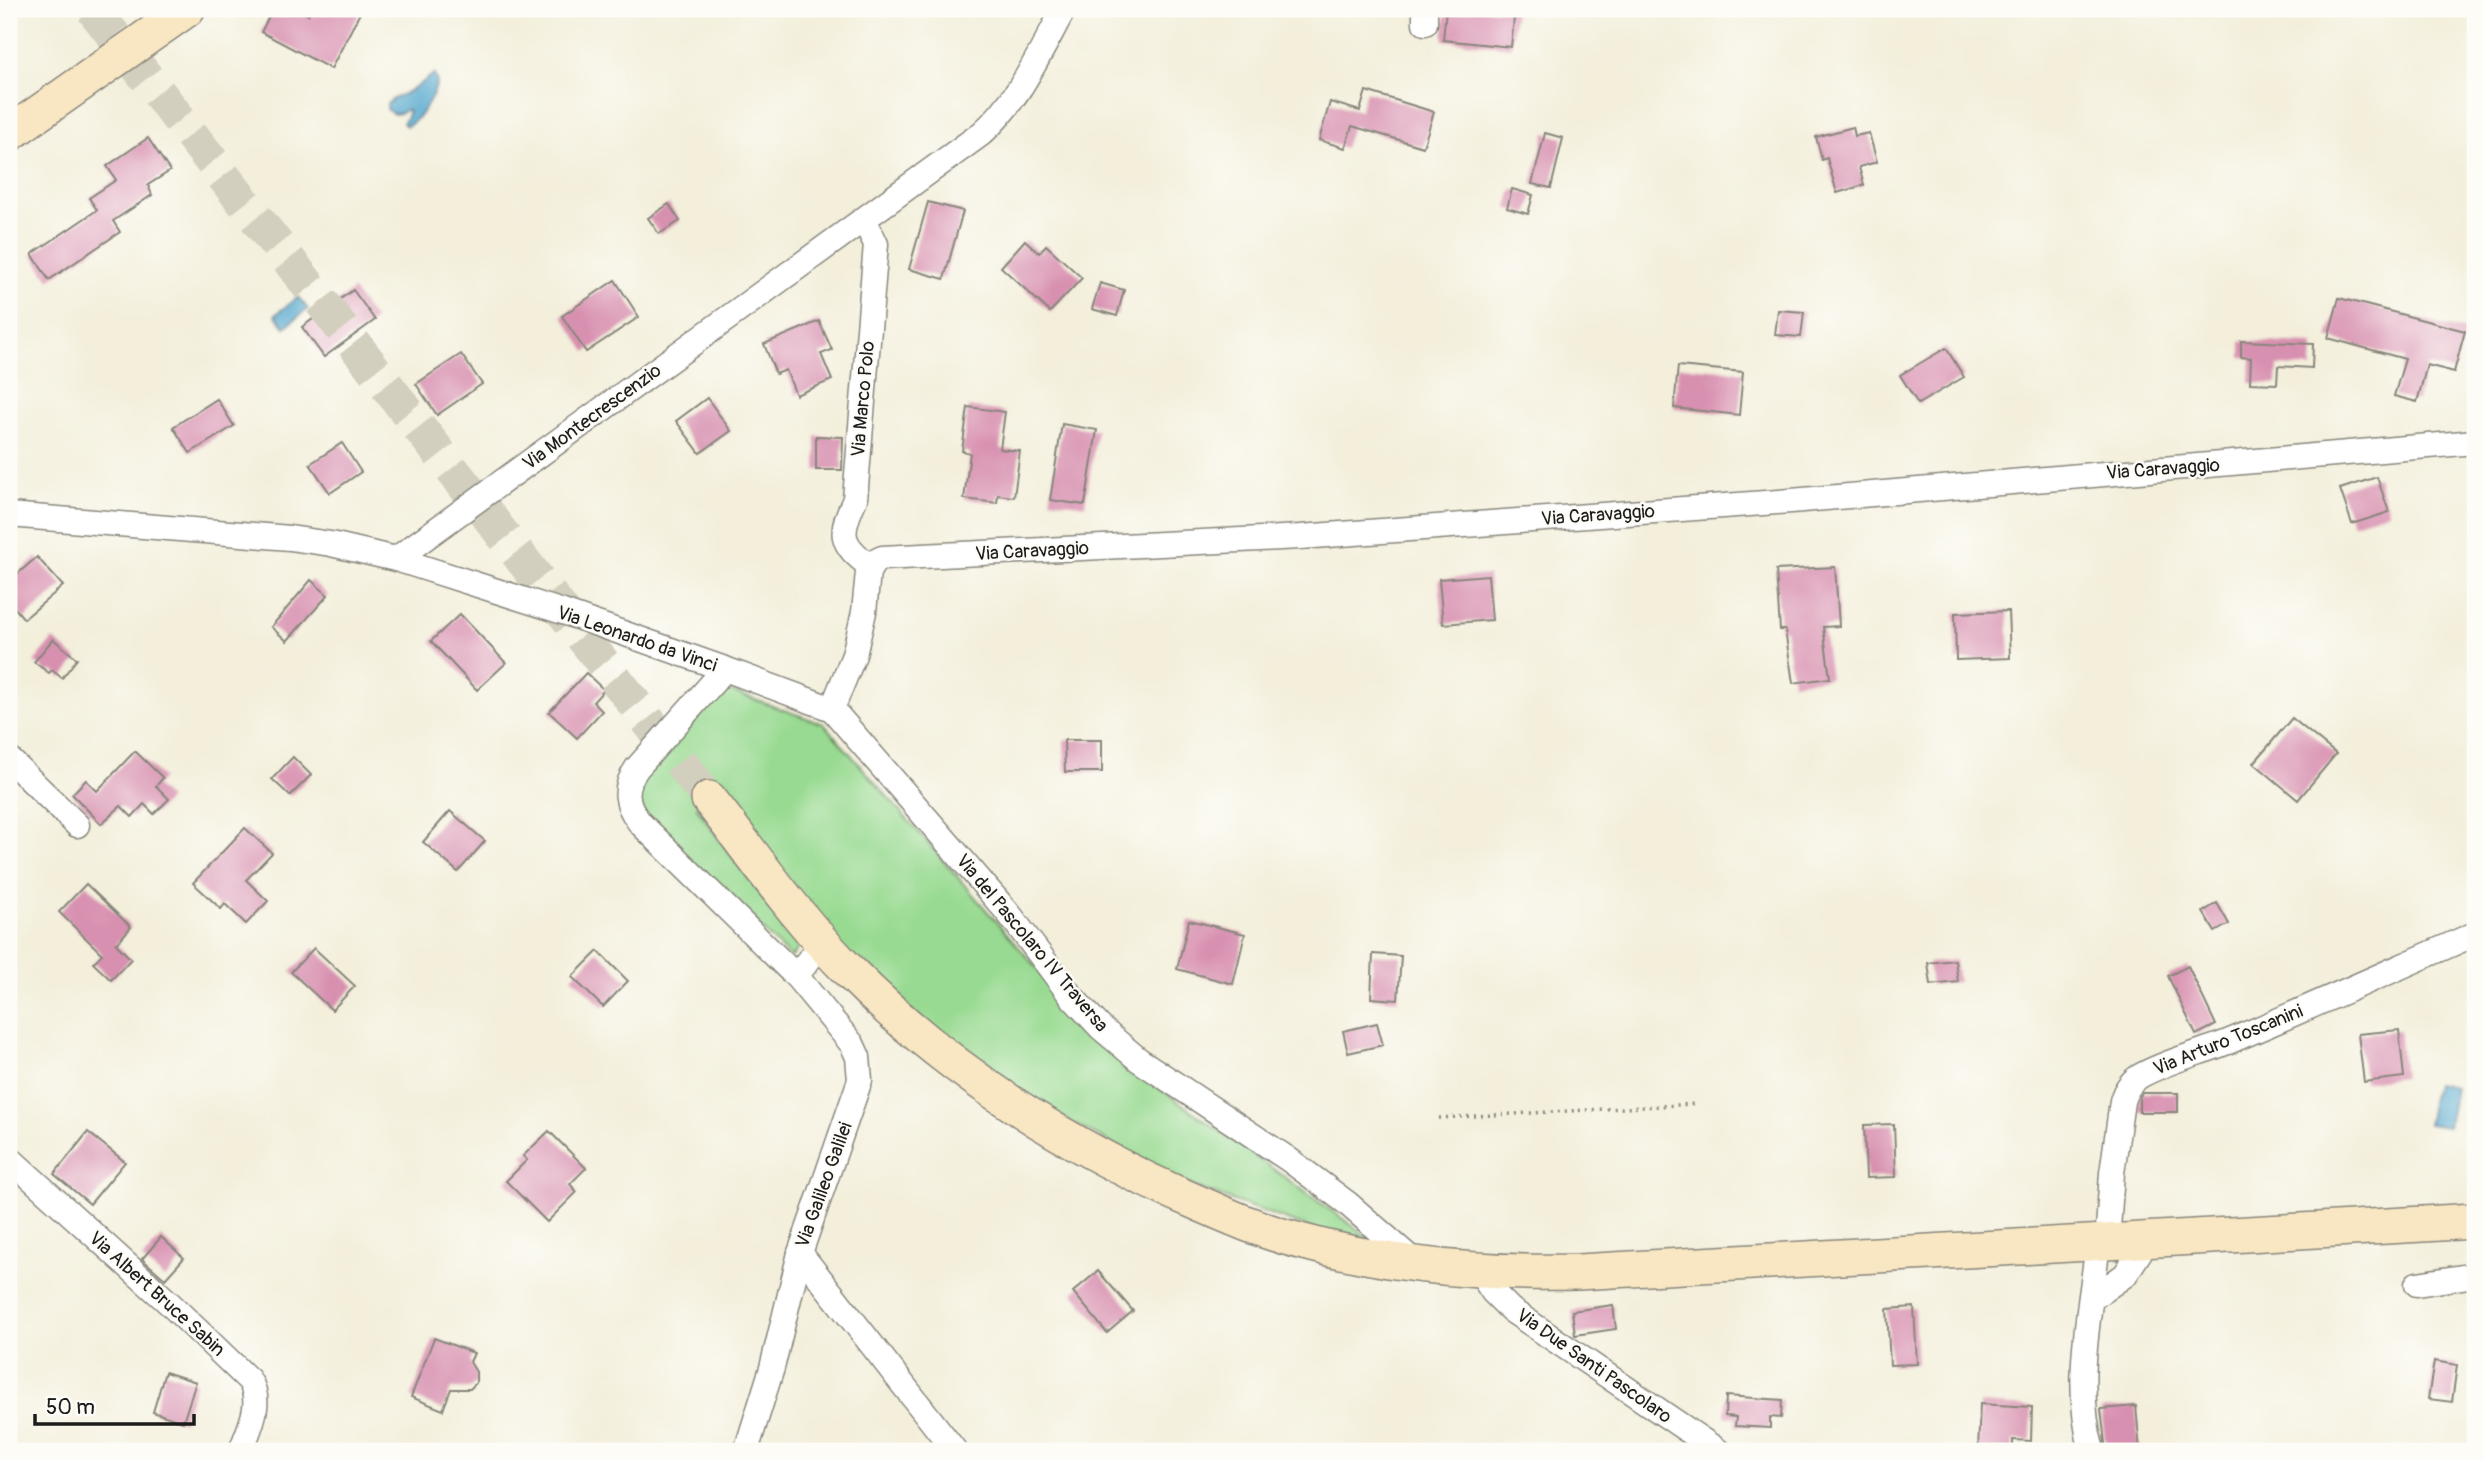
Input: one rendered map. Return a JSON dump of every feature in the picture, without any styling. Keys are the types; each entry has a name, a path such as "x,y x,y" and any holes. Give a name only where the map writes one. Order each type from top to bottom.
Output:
{"main road":[{"path":"9,134 187,9"},
{"path":"709,799 822,943 884,1003 962,1068 1027,1114 1124,1169 1198,1203 1276,1234 1331,1249 1419,1265 1479,1271 1578,1272 2475,1221"}],"street":[{"name":"Via Montecrescenzio","path":"396,559 989,127 1014,97 1064,9"},
{"name":"Via Marco Polo","path":"864,220 876,244 855,499 843,533 853,554 871,567"},
{"name":"Via Caravaggio","path":"871,567 882,558 1300,537 1791,501 2475,442"},
{"path":"9,515 290,538 396,559"},
{"name":"Via Leonardo da Vinci","path":"396,559 563,612 725,669 641,762 627,786 627,800 640,823 796,976"},
{"path":"832,709 854,656 871,567"},
{"name":"Via del Pascolaro IV Traversa","path":"725,669 832,709 1010,915 1071,996 1101,1028 1139,1060 1288,1159 1347,1203 1419,1265"},
{"path":"9,759 77,825"},
{"name":"Via Arturo Toscanini","path":"2092,1451 2082,1396 2091,1299 2124,1093 2133,1081 2146,1074 2220,1046 2475,934"},
{"path":"796,976 822,943"},
{"name":"Via Galileo Galilei","path":"746,1451 772,1368 800,1253 856,1096 860,1073 855,1049 847,1036 796,976"},
{"name":"Via Albert Bruce Sabin","path":"9,1158 249,1380 257,1400 241,1451"},
{"path":"2091,1299 2125,1275 2147,1241"},
{"path":"800,1253 955,1451"},
{"name":"Via Due Santi Pascolaro","path":"1479,1271 1493,1293 1511,1310 1718,1451"},
{"path":"2417,1284 2475,1275"}],"path":[{"path":"1439,1118 1697,1104"}],"green space":[{"path":"724,689 824,724 1098,1038 1147,1079 1371,1239 1315,1230 1192,1186 1038,1105 886,993 695,806 799,947 791,958 644,815 636,788"}],"water":[{"path":"434,74 437,82 433,94 416,120 406,126 403,123 408,109 395,114 387,109 387,104"},
{"path":"298,297 308,309 285,327 275,315"},
{"path":"2435,1083 2455,1087 2448,1127 2427,1124"}],"building":[{"path":"273,9 297,9 308,15 311,9 362,9 331,69 261,32"},
{"path":"1446,9 1515,9 1511,47 1443,40"},
{"path":"1366,91 1434,112 1423,147 1352,126 1345,148 1319,140 1330,102 1360,111"},
{"path":"1853,127 1855,136 1869,133 1877,162 1859,167 1864,185 1837,193 1827,158 1822,160 1816,137"},
{"path":"1545,133 1563,138 1551,188 1532,184"},
{"path":"148,138 170,171 148,185 152,195 113,221 120,232 49,280 32,254 97,210 89,198 116,180 107,166"},
{"path":"1512,189 1533,195 1528,214 1507,208"},
{"path":"928,202 963,211 944,279 909,269"},
{"path":"669,204 680,221 659,234 648,218"},
{"path":"1025,240 1039,253 1046,245 1082,278 1050,312 1001,267"},
{"path":"615,280 639,317 586,352 562,316"},
{"path":"1100,283 1124,290 1117,316 1092,309"},
{"path":"353,290 375,320 324,357 302,327"},
{"path":"2339,298 2465,331 2454,372 2427,365 2417,402 2394,396 2405,359 2328,338"},
{"path":"1778,310 1804,312 1801,337 1775,335"},
{"path":"819,321 832,350 821,354 832,380 796,395 786,370 776,374 764,344"},
{"path":"2241,341 2313,344 2312,368 2278,366 2277,384 2250,383 2251,358 2241,357"},
{"path":"1946,348 1964,377 1918,404 1900,375"},
{"path":"461,354 482,384 437,415 416,384"},
{"path":"1678,366 1743,372 1739,415 1674,408"},
{"path":"707,398 731,431 700,453 676,421"},
{"path":"217,399 234,426 190,453 173,427"},
{"path":"968,407 1005,412 1000,449 1020,451 1014,497 998,495 997,503 964,499 970,453 962,451"},
{"path":"1062,424 1097,430 1085,505 1050,500"},
{"path":"816,436 843,437 842,470 816,470"},
{"path":"342,443 361,472 330,493 310,464"},
{"path":"2377,477 2389,512 2352,524 2340,489"},
{"path":"37,557 63,586 24,619 9,601 9,581"},
{"path":"1835,567 1839,626 1823,627 1830,678 1793,683 1785,630 1780,630 1776,570"},
{"path":"1488,575 1492,620 1443,624 1439,579"},
{"path":"311,580 328,595 287,641 271,627"},
{"path":"2008,611 2010,658 1956,660 1955,613"},
{"path":"460,614 506,663 477,690 431,641"},
{"path":"53,639 77,659 62,678 52,670 49,673 34,662"},
{"path":"586,673 604,690 593,702 602,711 577,738 549,712"},
{"path":"2292,718 2336,754 2298,800 2254,763"},
{"path":"1064,740 1102,740 1102,772 1065,772"},
{"path":"135,751 163,778 156,786 169,799 154,814 144,804 132,817 121,806 101,824 72,794 86,780 97,791"},
{"path":"293,757 311,775 290,796 272,779"},
{"path":"450,811 485,841 458,872 423,842"},
{"path":"245,828 272,853 246,880 268,901 246,924 225,904 221,909 193,883"},
{"path":"86,884 131,927 116,944 131,959 111,980 93,963 102,954 59,912"},
{"path":"2217,903 2229,924 2215,932 2203,912"},
{"path":"1189,920 1245,934 1233,984 1177,969"},
{"path":"314,948 355,986 332,1010 291,972"},
{"path":"598,951 628,981 603,1007 572,977"},
{"path":"1373,954 1401,956 1398,1000 1371,998"},
{"path":"1955,960 1958,982 1931,985 1928,963"},
{"path":"2188,966 2216,1025 2196,1035 2168,976"},
{"path":"1377,1023 1383,1045 1348,1053 1343,1031"},
{"path":"2399,1030 2404,1077 2364,1082 2358,1034"},
{"path":"2142,1093 2178,1093 2178,1112 2139,1112 2139,1098"},
{"path":"1894,1124 1896,1177 1866,1178 1864,1125"},
{"path":"549,1131 586,1168 570,1184 577,1192 547,1222 506,1181 527,1160 523,1156"},
{"path":"88,1132 125,1162 90,1204 54,1174"},
{"path":"161,1237 184,1258 165,1279 142,1259"},
{"path":"1098,1271 1133,1311 1107,1333 1073,1292"},
{"path":"1613,1305 1616,1329 1575,1335 1572,1311"},
{"path":"1914,1307 1917,1364 1890,1365 1887,1309"},
{"path":"434,1338 474,1353 470,1362 476,1372 476,1383 470,1389 451,1389 443,1410 411,1397"},
{"path":"2434,1361 2457,1365 2452,1402 2428,1399"},
{"path":"165,1372 196,1382 183,1422 153,1412"},
{"path":"1726,1396 1782,1400 1781,1418 1770,1417 1770,1428 1735,1426 1736,1417 1725,1416"},
{"path":"1980,1404 2032,1407 2031,1441 2013,1440 2013,1451 1978,1451"},
{"path":"2136,1406 2140,1451 2106,1451 2101,1409"}],"tunnel":[{"path":"93,9 709,799"}]}
